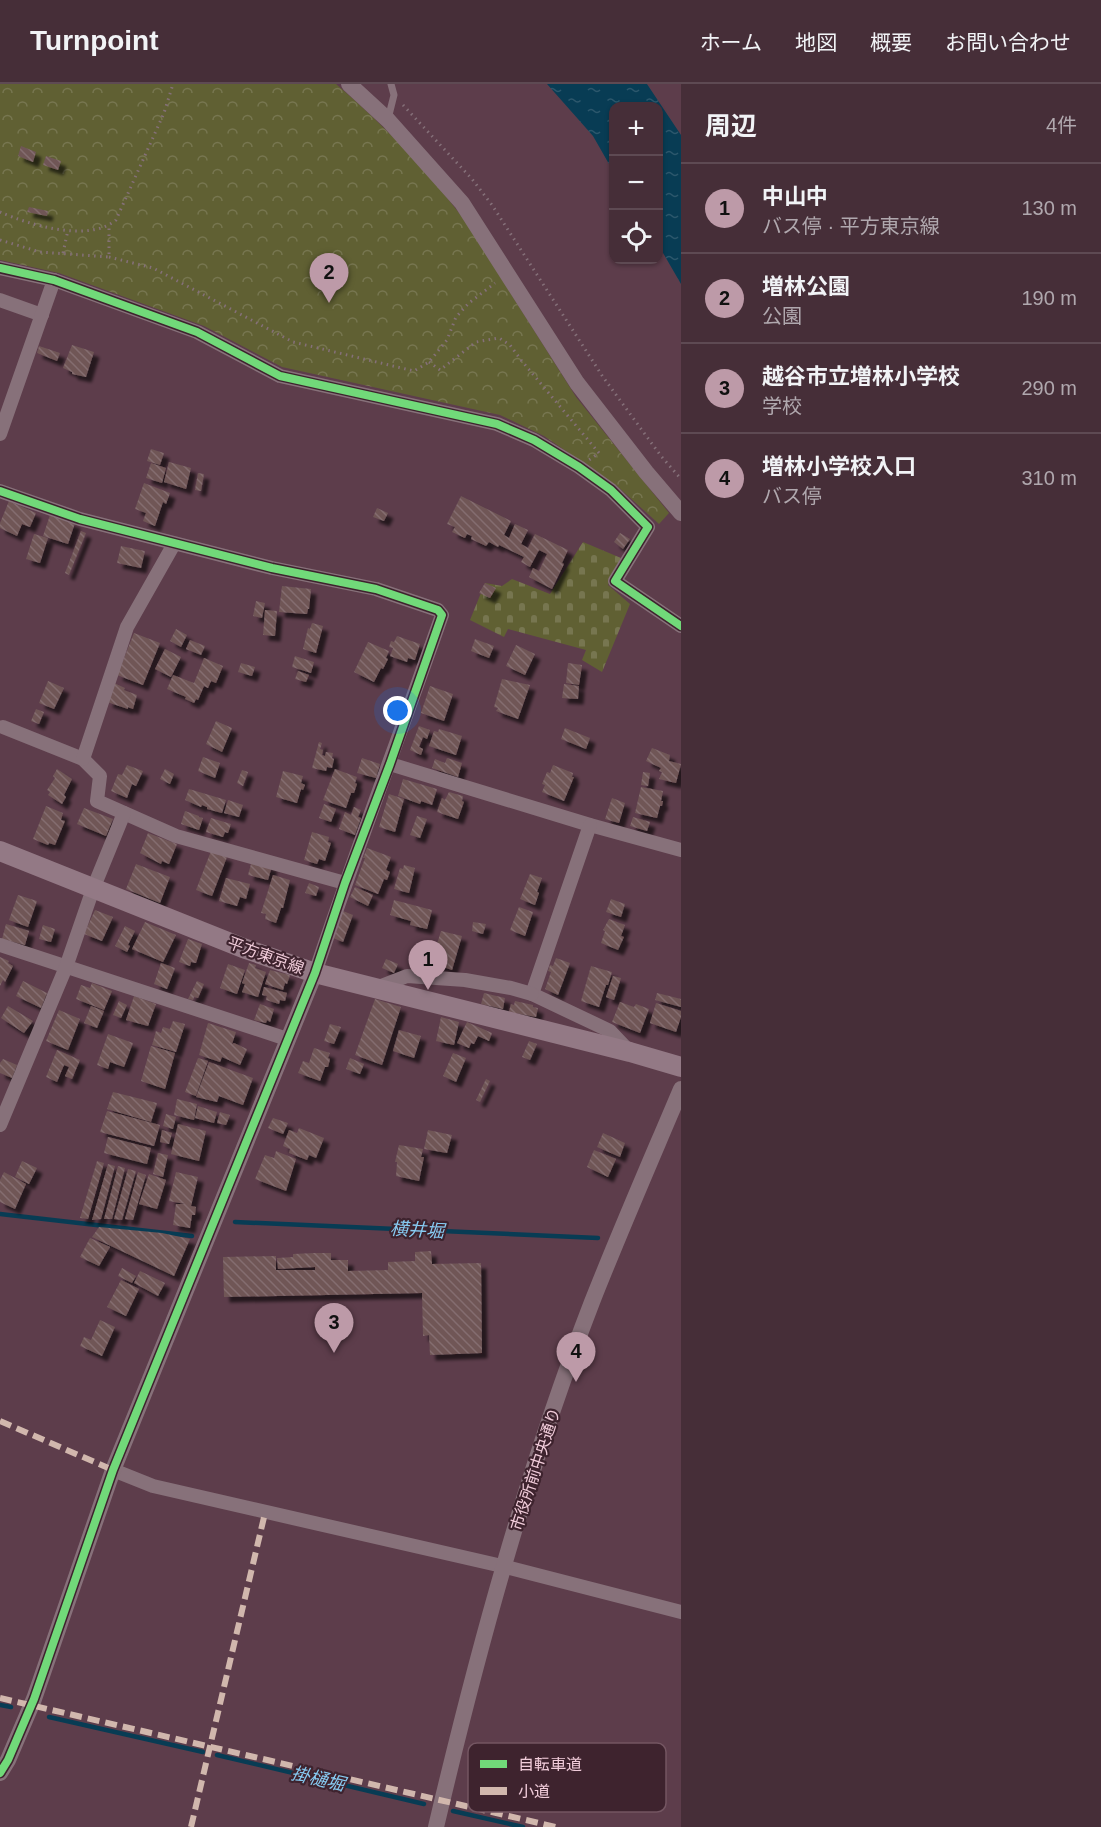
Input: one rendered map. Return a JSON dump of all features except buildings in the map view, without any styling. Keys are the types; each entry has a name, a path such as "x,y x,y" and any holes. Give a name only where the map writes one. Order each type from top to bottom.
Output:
{"main road":[{"name":"平方東京線","path":"0,851 93,890 315,973 630,1052 681,1067"}],"street":[{"path":"349,84 388,120 462,203 577,383 681,513"},
{"path":"0,268 54,280 197,332 280,376 497,423 534,440 579,467 611,490 648,527 615,581 681,626"},
{"path":"0,434 54,280"},
{"path":"0,300 42,315"},
{"path":"0,491 80,519 174,544 272,568 376,589 438,610 442,615 390,764 345,883 315,973 112,1470 34,1699 8,1760 0,1773"},
{"path":"83,759 127,627 174,544"},
{"path":"1,730 83,759 100,776 97,801 176,836 345,883"},
{"path":"390,764 590,825 681,850"},
{"path":"2,1116 66,967 93,890 124,813"},
{"path":"532,994 590,825"},
{"path":"0,945 287,1040"},
{"path":"376,988 407,976 465,980 511,988 532,994 610,1031 630,1052"},
{"name":"市役所前中央通り","path":"436,1827 502,1566 561,1388 592,1302 681,1089"},
{"path":"112,1470 153,1486 502,1566 681,1612"}],"lane":[{"path":"388,120 394,95 391,84"}],"path":[{"path":"0,212 38,225 82,232 109,226 116,220 159,124 173,84"},
{"path":"394,95 472,179 492,205 603,376 661,456 681,479"},
{"path":"109,226 109,257"},
{"path":"63,253 68,230"},
{"path":"0,240 40,252 109,257 153,268 293,342 414,371 429,362 447,340 456,317 469,303 508,274"},
{"path":"429,362 440,370 476,342 499,338 510,345 598,453 579,467"}],"green space":[{"path":"0,84 336,84 404,149 465,221 576,397 669,513 659,524 617,486 544,436 500,415 282,367 204,326 59,273 0,260"},
{"path":"583,542 621,558 608,585 630,604 602,672 582,660 586,650 508,629 504,637 470,620 485,583 502,586 512,579 550,594"}],"water":[{"path":"547,84 647,84 659,102 609,102 609,164 593,136"},
{"path":"663,108 681,135 681,284 663,253"}],"waterway":[{"name":"横井堀","path":"0,1214 192,1236"},
{"name":"横井堀","path":"235,1222 598,1238"},
{"name":"掛樋堀","path":"0,1705 11,1707"},
{"name":"掛樋堀","path":"49,1717 203,1752"},
{"name":"掛樋堀","path":"217,1755 424,1804"},
{"name":"掛樋堀","path":"453,1811 523,1827"}],"marked path":[{"path":"0,1421 113,1470"},
{"path":"191,1827 265,1513"},
{"path":"0,1698 468,1807"},
{"path":"491,1812 556,1827"}],"cycle path":[{"path":"0,268 54,280 197,332 280,376 497,424 534,440 579,467 611,490 648,527 615,581 681,626"},
{"path":"0,491 80,519 272,568 376,589 438,610 442,615 390,764 345,883 315,973 113,1470 34,1699 8,1760 0,1773"}],"place":[{"name":"増林公園","path":"329,303"},
{"name":"中山中","path":"428,990"},
{"name":"越谷市立増林小学校","path":"334,1353"},
{"name":"増林小学校入口","path":"576,1382"}]}
